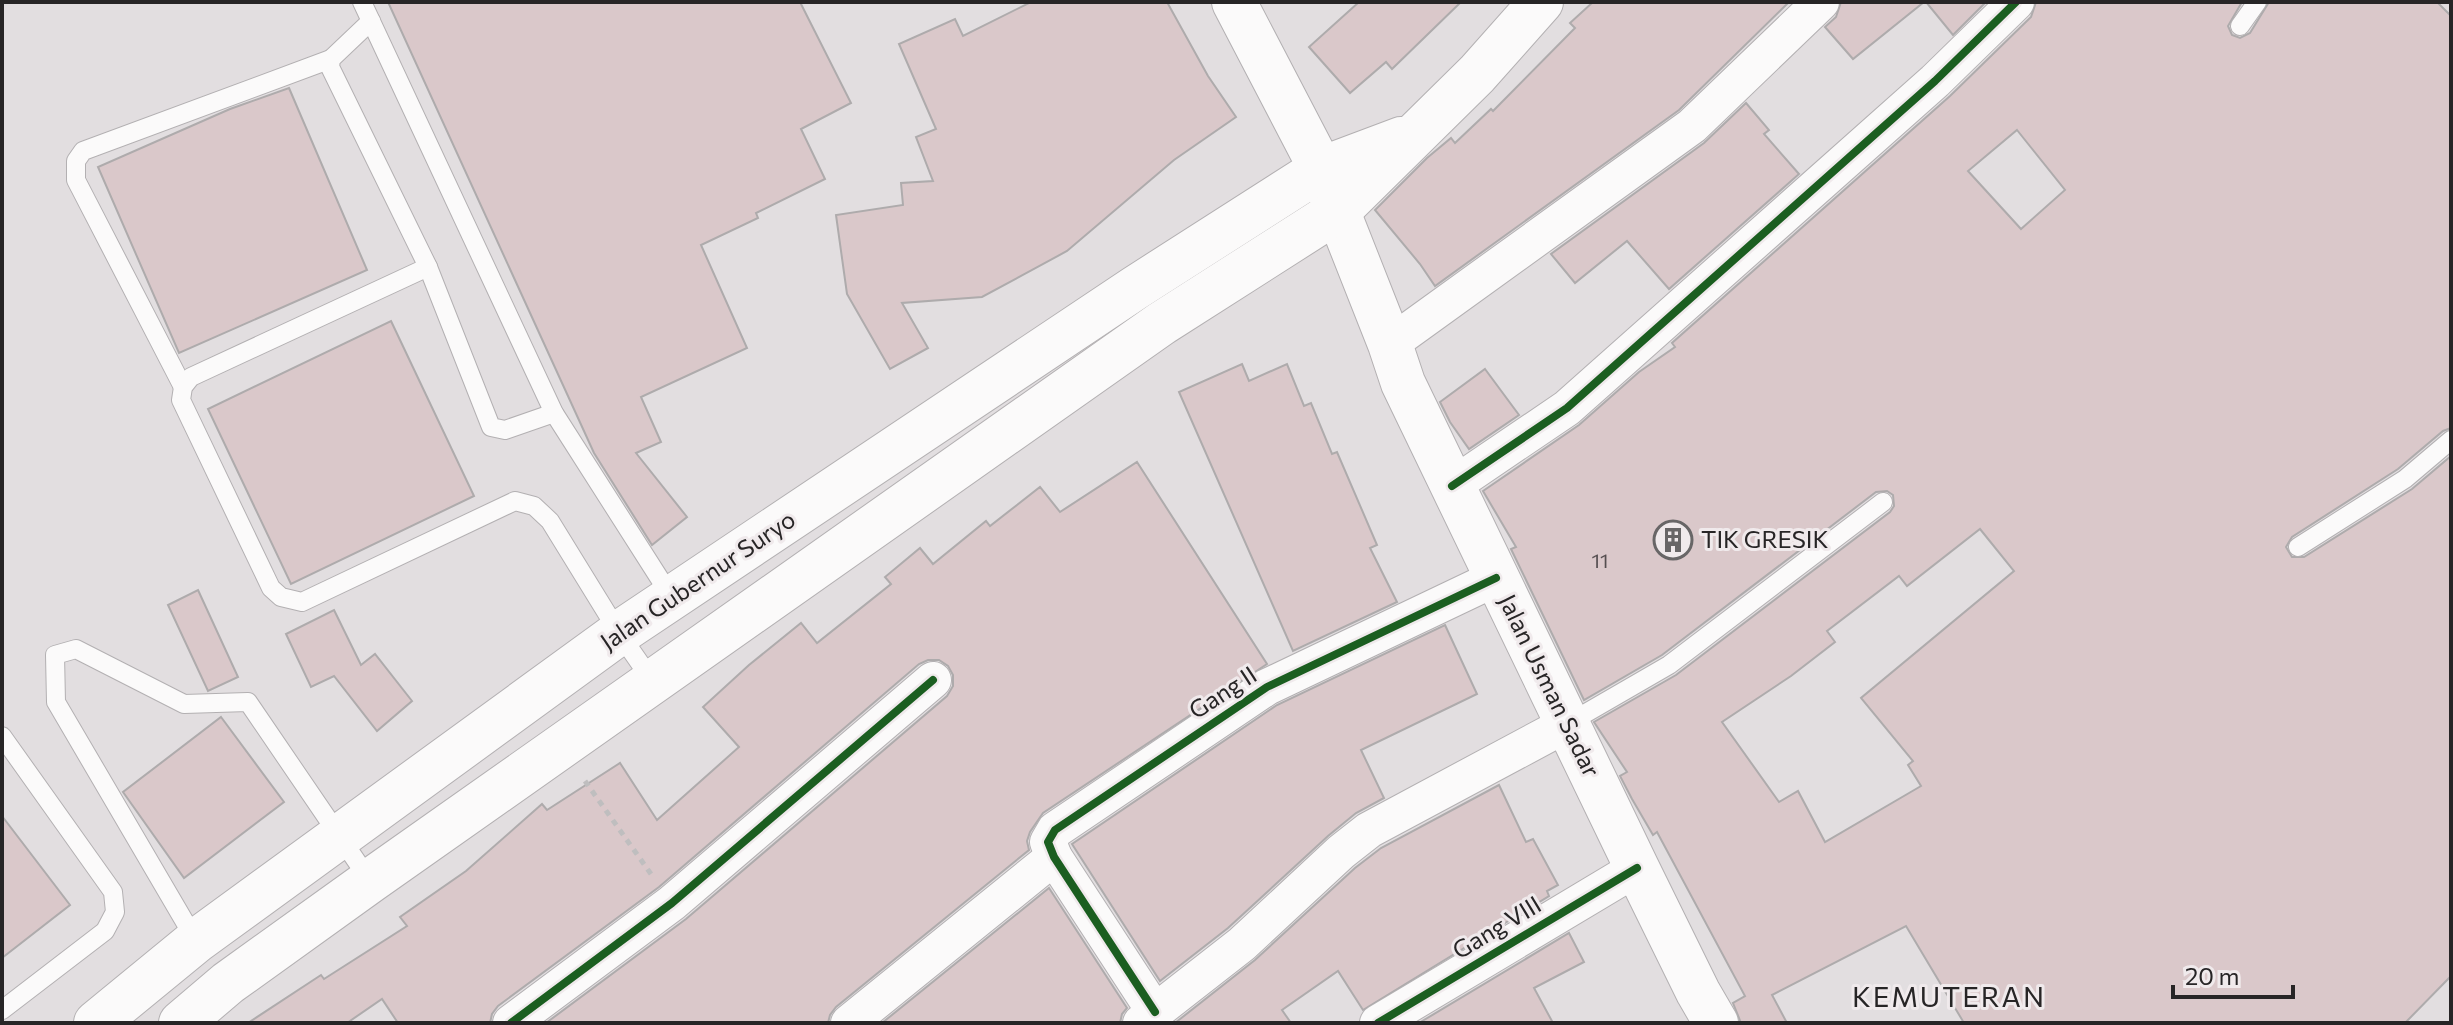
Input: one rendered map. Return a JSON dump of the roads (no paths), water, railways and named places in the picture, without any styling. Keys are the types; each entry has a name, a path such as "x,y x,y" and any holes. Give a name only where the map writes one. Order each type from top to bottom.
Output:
{"main road":[{"name":"Jalan Usman Sadar","path":"1234,2 1321,169 1403,383 1637,868 1716,1023"},
{"path":"181,1023 228,983 370,881 1162,323 1339,210 1477,74 1541,2"},
{"name":"Jalan Gubernur Suryo","path":"96,1023 196,941 619,633 1135,288 1321,169 1414,134"}],"street":[{"path":"1390,344 1692,126 1821,2"},
{"path":"1452,486 1567,408 1935,81 2016,2"},
{"name":"Gang II","path":"1054,857 1048,842 1055,830 1267,687 1496,578"},
{"path":"511,1023 672,903 933,680"},
{"path":"849,1023 1054,857 1148,1017 1242,944 1369,830 1567,724"},
{"name":"Gang VIII","path":"1378,1023 1637,868"}],"lane":[{"path":"362,2 554,413 672,598"},
{"path":"2240,26 2257,2"},
{"path":"183,387 76,180 76,161 83,151 331,59 371,21"},
{"path":"331,59 331,73 428,267 491,427 505,430 554,413"},
{"path":"428,267 191,377 183,387 181,400 271,588 281,597 302,602 515,501 534,506 550,521 619,633 654,683"},
{"path":"2298,547 2405,479 2451,440"},
{"path":"1567,724 1669,665 1883,502"},
{"path":"196,941 56,702 55,655 76,649 184,704 248,702 370,881"},
{"path":"2,736 113,892 115,912 105,931 2,1010"}],"place":[{"name":"TIK GRESIK","path":"1673,540"}],"district":[{"name":"KEMUTERAN","path":"1949,997"}]}
